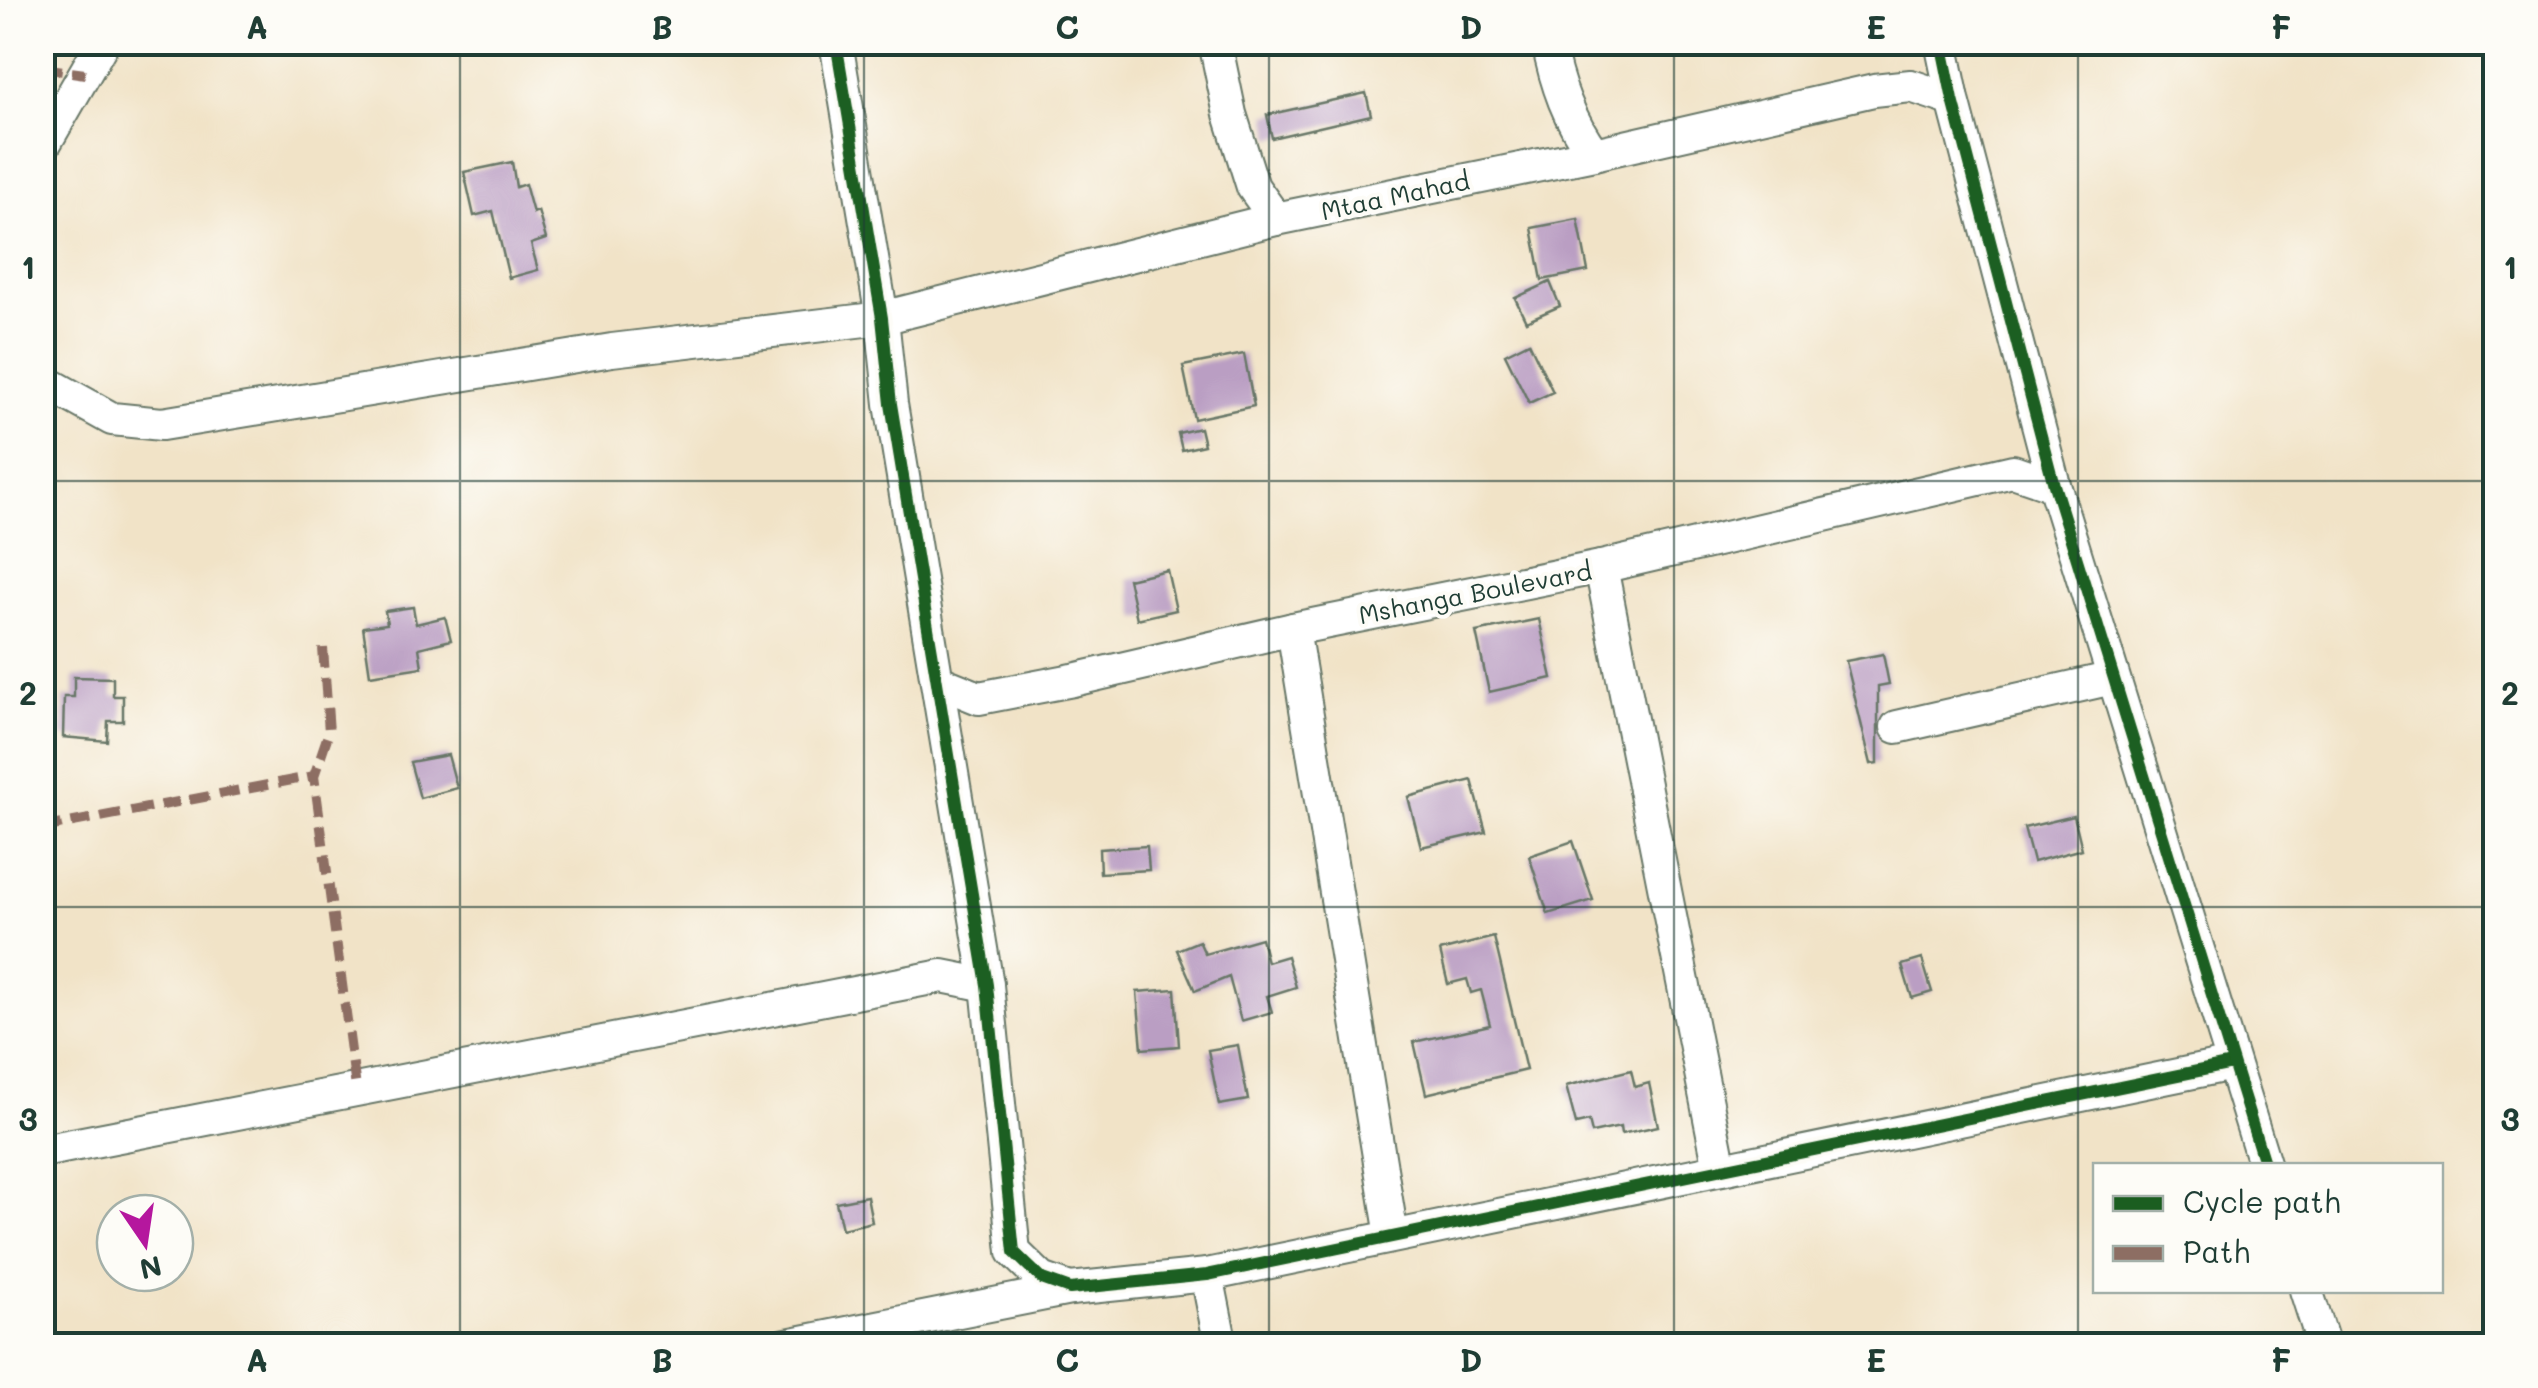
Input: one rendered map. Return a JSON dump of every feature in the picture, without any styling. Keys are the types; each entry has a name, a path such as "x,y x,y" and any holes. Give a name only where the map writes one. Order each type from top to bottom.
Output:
{"street":[{"path":"42,148 103,42"},
{"path":"836,42 987,986 1014,1252 982,1304"},
{"path":"1215,42 1230,114 1253,187 1276,219"},
{"path":"1548,42 1552,67 1572,124 1594,154"},
{"path":"1912,86 1940,42"},
{"path":"1940,42 2054,484 2265,1163"},
{"name":"Mtaa Mahad","path":"42,380 112,418 162,424 612,350 882,318 1276,219 1594,154 1874,90 1912,86 1953,100"},
{"path":"2039,419 2014,471 2054,484"},
{"name":"Mshanga Boulevard","path":"979,698 1601,567 2014,471"},
{"path":"1601,567 1720,1168"},
{"path":"1293,629 1392,1236"},
{"path":"1897,728 2113,678"},
{"path":"937,681 979,698 946,737"},
{"path":"42,1150 942,976 987,986"},
{"path":"782,1346 1070,1289 1207,1275 2232,1064"},
{"path":"1014,1252 1042,1279 1070,1289"},
{"path":"1207,1275 1221,1346"},
{"path":"2307,1293 2324,1346"}],"building":[{"path":"1366,93 1371,115 1272,138 1267,115"},
{"path":"512,162 516,187 525,184 546,239 531,244 538,270 509,278 493,211 474,216 464,172"},
{"path":"1578,219 1588,271 1542,280 1532,228"},
{"path":"1550,282 1560,306 1526,321 1515,298"},
{"path":"1529,342 1553,392 1529,403 1505,354"},
{"path":"1244,354 1254,406 1194,419 1183,366"},
{"path":"1200,428 1204,445 1182,450 1178,433"},
{"path":"1167,570 1176,610 1137,619 1128,579"},
{"path":"413,607 416,624 445,617 451,640 419,648 422,667 370,675 363,627 387,624 385,611"},
{"path":"1539,619 1552,678 1489,692 1476,632"},
{"path":"1883,654 1889,684 1878,686 1878,763 1871,764 1846,661"},
{"path":"74,677 113,678 113,696 123,696 123,721 108,721 107,741 63,737 64,697 74,697"},
{"path":"448,755 457,788 420,798 410,762"},
{"path":"1472,780 1486,832 1421,847 1408,797"},
{"path":"2074,816 2082,849 2033,862 2024,828"},
{"path":"1573,841 1593,900 1548,914 1529,856"},
{"path":"1147,846 1149,870 1100,873 1099,849"},
{"path":"1494,937 1526,1070 1426,1094 1414,1042 1490,1025 1481,990 1471,993 1467,979 1448,984 1440,951"},
{"path":"1261,938 1267,962 1287,956 1296,987 1267,996 1272,1012 1241,1021 1229,977 1195,991 1177,950 1199,941 1205,954"},
{"path":"1922,959 1932,992 1912,998 1902,965"},
{"path":"1175,989 1179,1046 1142,1049 1137,992"},
{"path":"1238,1045 1248,1100 1219,1105 1208,1050"},
{"path":"1631,1070 1635,1087 1649,1083 1658,1126 1621,1134 1620,1127 1592,1133 1589,1121 1576,1124 1566,1086"},
{"path":"867,1196 872,1222 842,1229 836,1202"}],"marked path":[{"path":"42,68 85,74"},
{"path":"323,648 329,732 314,776 356,1088"},
{"path":"42,828 314,776"}],"cycle path":[{"path":"836,42 987,985 1014,1252 1042,1279 1070,1289 1207,1275 2232,1064"},
{"path":"1941,42 2054,485 2264,1163"}]}
